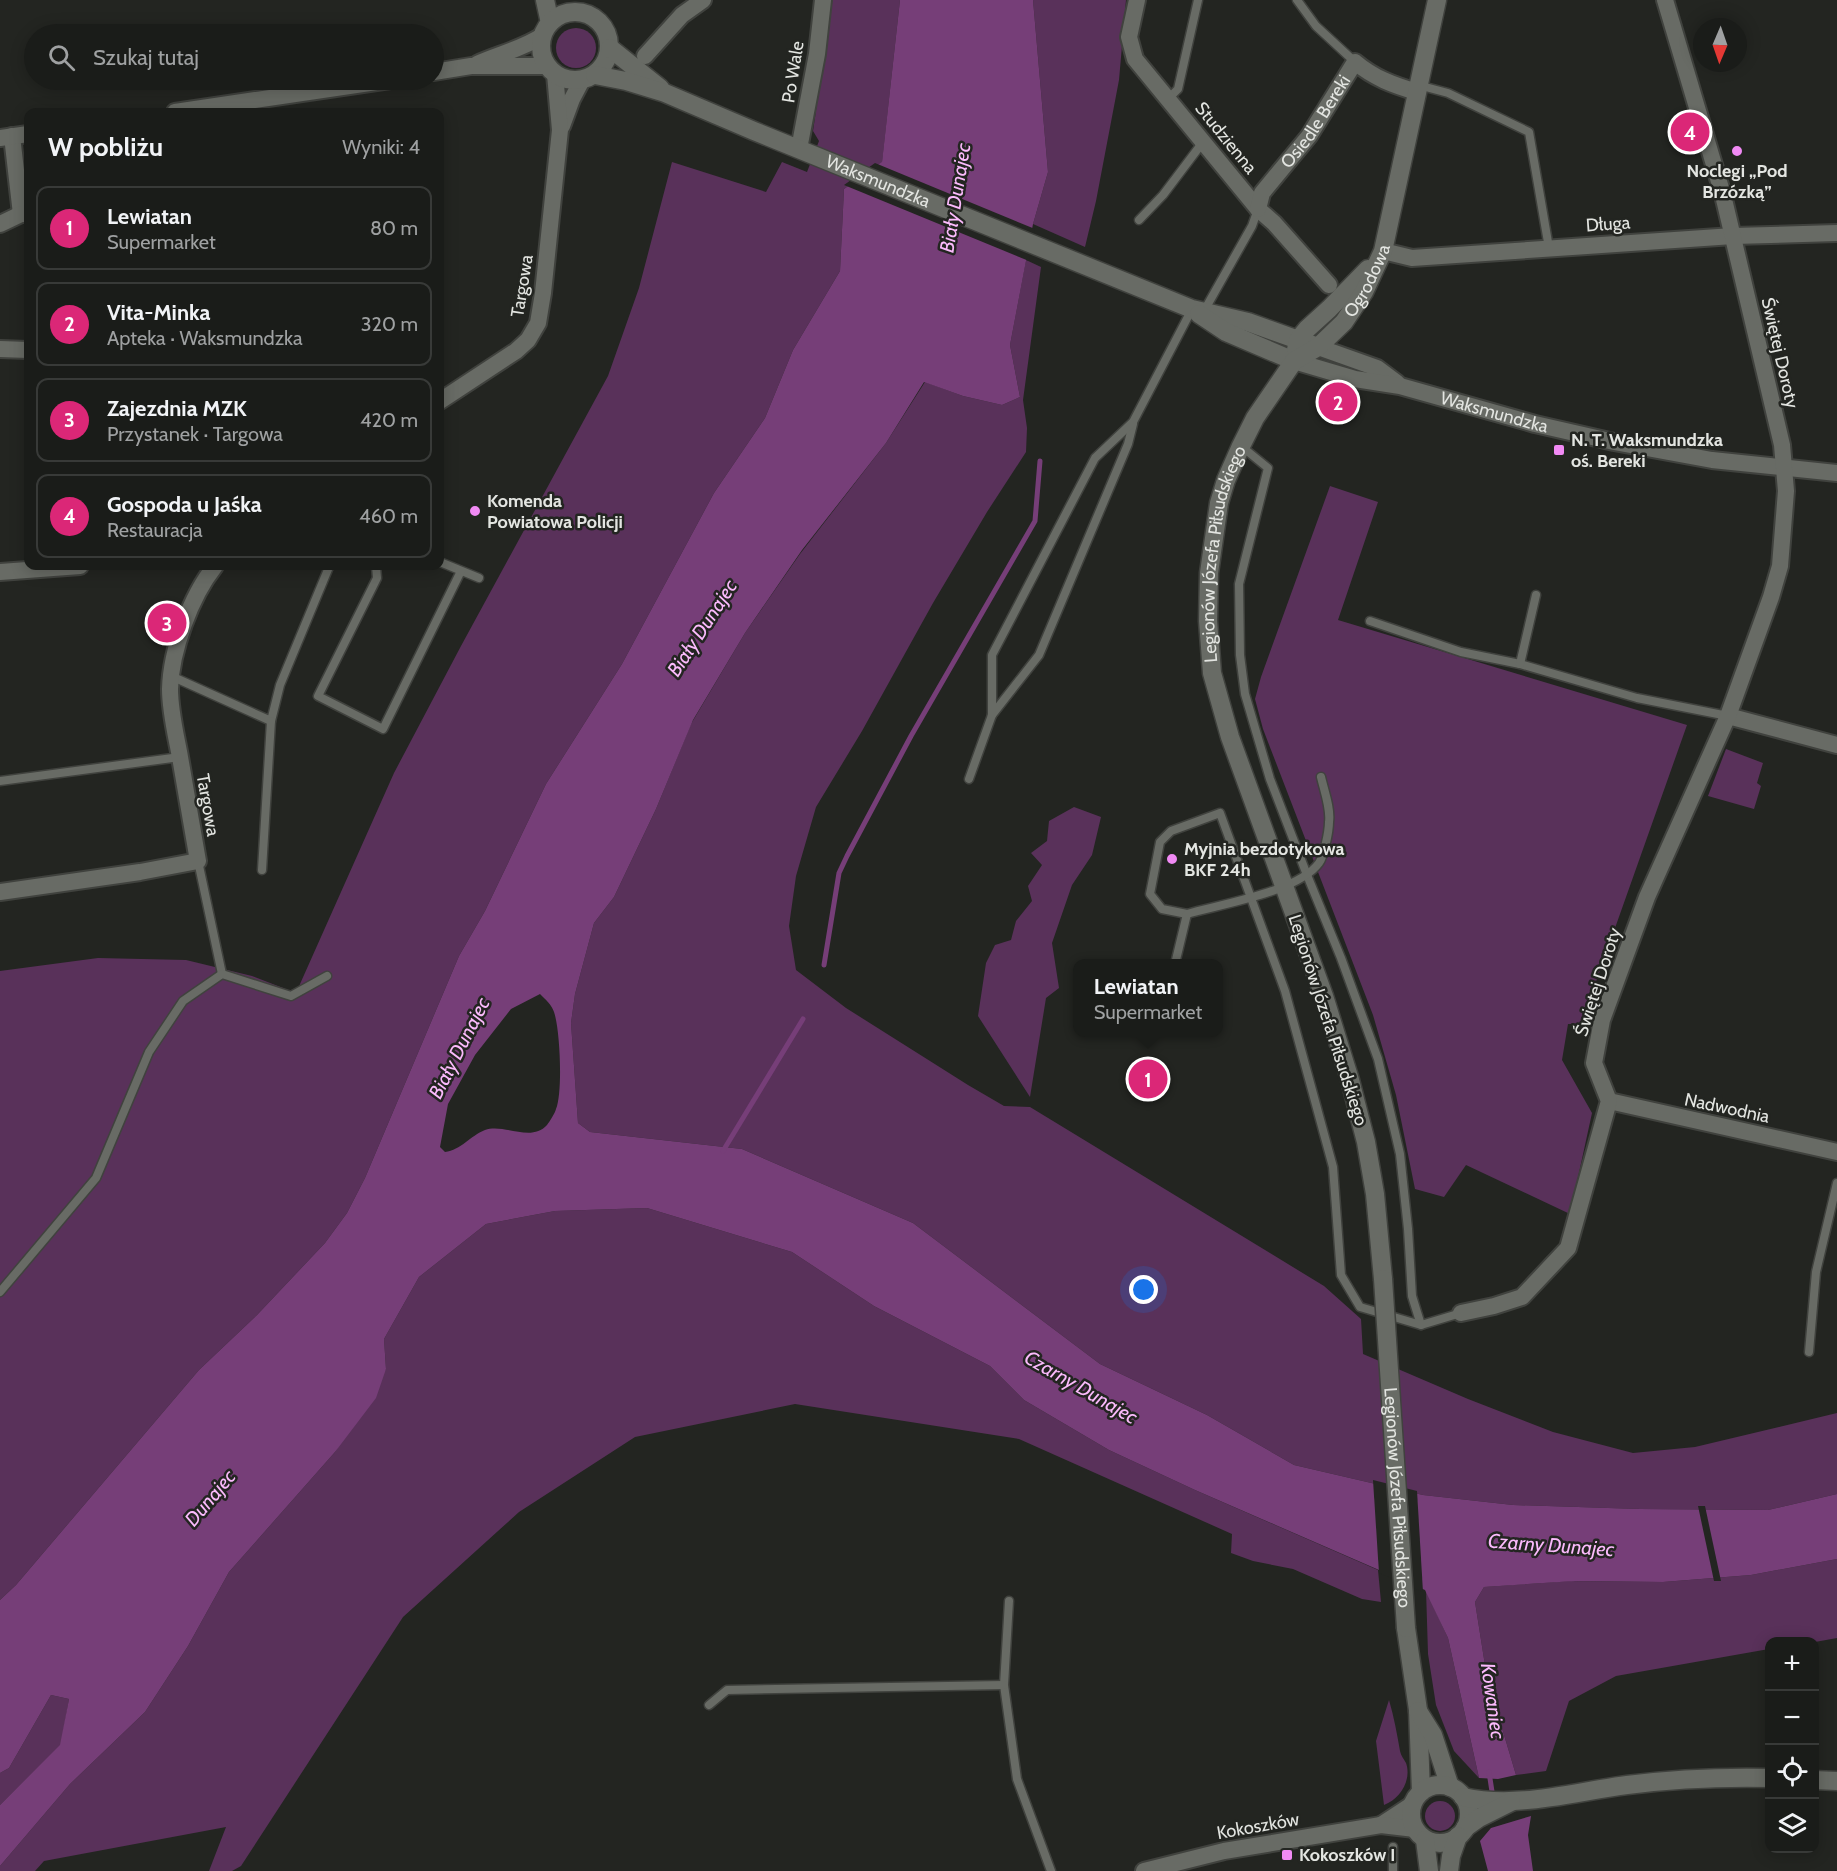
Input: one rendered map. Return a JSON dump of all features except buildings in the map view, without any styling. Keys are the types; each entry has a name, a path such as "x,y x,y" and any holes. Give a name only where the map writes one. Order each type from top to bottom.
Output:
{"street":[{"path":"545,0 546,30 541,52 551,70"},
{"path":"645,56 682,15 703,0"},
{"name":"Po Wale","path":"798,153 817,54 823,0"},
{"name":"Studzienna","path":"1137,0 1129,37 1135,59 1258,209 1274,223 1329,285"},
{"path":"1383,251 1437,0"},
{"name":"Świętej Doroty","path":"1609,1101 1594,1063 1602,1020 1647,897 1728,716 1771,597 1780,566 1786,491 1782,445 1723,195 1665,0"},
{"path":"444,70 471,66 551,70 568,80 589,78 605,63 610,48 608,35 601,23 573,6 526,46 471,66"},
{"name":"Waksmundzka","path":"610,48 665,93"},
{"name":"Osiedle Bereki","path":"1258,209 1262,193 1309,136 1355,62 1370,74 1389,84 1418,89"},
{"name":"Targowa","path":"444,398 516,351 534,332 538,323 560,130 551,70"},
{"name":"Waksmundzka","path":"589,78 626,81 665,93 798,153 835,164 1198,310 1248,322 1377,368 1400,386"},
{"name":"Targowa","path":"560,130 572,99 589,78"},
{"path":"202,108 323,90"},
{"path":"13,136 24,208"},
{"path":"0,224 24,214"},
{"name":"Długa","path":"1383,251 1412,258 1732,236 1837,233"},
{"name":"Ogrodowa","path":"1298,340 1354,285 1383,251"},
{"name":"Ogrodowa","path":"1318,347 1344,322 1364,292 1383,251"},
{"name":"Waksmundzka","path":"1198,310 1226,332 1294,361 1355,379 1400,386 1471,407 1594,437 1713,460 1837,473"},
{"name":"Legionów Józefa Piłsudskiego","path":"1294,361 1298,340"},
{"name":"Legionów Józefa Piłsudskiego","path":"1318,347 1294,361 1273,390 1241,446 1226,480 1214,525 1209,573 1208,602 1212,673 1230,737 1324,996 1361,1122 1375,1194 1383,1279 1406,1628 1418,1710 1417,1798"},
{"path":"0,349 24,350"},
{"path":"0,572 27,570"},
{"name":"Targowa","path":"0,892 140,872 198,861 172,706 171,676 182,631 210,570"},
{"path":"1728,716 1837,745"},
{"path":"1461,1313 1522,1297 1568,1248 1609,1101"},
{"name":"Nadwodnia","path":"1609,1101 1837,1152"},
{"name":"Legionów Józefa Piłsudskiego","path":"1418,1710 1432,1735 1456,1792"},
{"path":"1420,1834 1435,1843 1445,1843 1479,1818 1511,1802 1658,1782 1765,1778"},
{"path":"1819,1780 1837,1781"},
{"path":"1429,1871 1420,1834 1410,1817 1417,1798 1435,1786 1511,1802"},
{"path":"1449,1871 1468,1812 1456,1792"},
{"name":"Kokoszków","path":"1381,1825 1417,1798"},
{"name":"Kokoszków","path":"1144,1871 1224,1851 1381,1825 1420,1834"}],"lane":[{"path":"1169,98 1178,89 1198,0"},
{"path":"1297,0 1316,26 1355,62"},
{"path":"1418,89 1448,93 1529,132 1549,248"},
{"path":"1139,220 1163,195 1203,142"},
{"path":"992,715 992,655 1095,458 1133,422 1198,310 1252,226 1258,209"},
{"path":"969,778 992,715 1039,655 1128,444 1133,422"},
{"path":"1241,446 1268,468 1239,584 1240,655 1245,694 1270,779 1341,958 1378,1059 1400,1154 1412,1296 1421,1325"},
{"path":"444,564 479,578"},
{"path":"262,870 271,721 280,686 328,570"},
{"path":"376,570 377,578 318,696 382,729 461,571"},
{"path":"1520,664 1536,595"},
{"path":"1370,621 1461,652 1520,664 1637,698 1728,716"},
{"path":"171,676 271,721"},
{"path":"0,781 180,757"},
{"path":"1321,777 1330,820 1321,861 1307,875 1251,898 1187,914 1162,909 1150,894 1160,842 1172,831 1220,813 1251,898 1285,991 1333,1167 1341,1275 1360,1307 1421,1325 1461,1313"},
{"path":"198,861 222,974"},
{"path":"1176,959 1187,914"},
{"path":"222,974 291,996 327,976"},
{"path":"0,1292 96,1178 149,1052 183,1001 222,974"},
{"path":"1809,1352 1816,1272 1837,1183"},
{"path":"1009,1601 1004,1685 1017,1779 1051,1871"},
{"path":"709,1705 727,1690 1004,1685"},
{"path":"1393,1847 1393,1871"}],"shaded area":[{"path":"832,0 900,0 882,163 844,189 840,271 793,350 765,418 714,493 622,664 546,784 485,911 459,956 365,1178 347,1213 325,1243 257,1315 199,1370 16,1585 0,1600 0,971 98,958 186,960 252,976 296,993 394,773 608,376 639,288 672,162 766,192 782,162 807,172 819,141 813,131"},
{"path":"1033,0 1126,0 1119,80 1085,247 1033,224 1048,172"},
{"path":"576,28 584,29 590,34 595,40 595,56 590,62 584,67 576,68 568,67 562,62 557,56 556,48 557,40 562,34 568,29"},
{"path":"1026,260 1041,267 1023,400 1027,428 1026,452 933,603 862,731 816,807 796,876 789,926 796,970 846,1008 968,1085 1004,1106 1030,1107 1324,1286 1361,1319 1363,1354 1553,1432 1633,1453 1695,1447 1837,1413 1837,1494 1768,1510 1513,1505 1423,1495 1294,1465 1207,1415 1100,1364 913,1223 742,1149 590,1132 578,1123 571,1023 575,994 594,923 614,897 656,809 691,724 745,633 800,554 886,443 925,382 963,396 1002,405 1020,397 1010,345"},
{"path":"1330,486 1378,502 1338,620 1687,725 1581,1024 1568,1024 1562,1060 1592,1113 1570,1214 1466,1165 1444,1197 1415,1189 1396,1095 1373,1015 1263,729 1255,699 1261,677"},
{"path":"1726,749 1763,763 1757,783 1761,786 1754,809 1708,796"},
{"path":"1074,807 1101,817 1092,855 1072,885 1052,943 1059,988 1046,998 1030,1097 978,1016 986,963 995,945 1011,940 1016,921 1032,901 1028,886 1042,865 1031,853 1047,841 1049,821"},
{"path":"647,1208 792,1252 874,1306 990,1366 1024,1400 1109,1450 1378,1570 1381,1602 1362,1599 1293,1569 1253,1561 1231,1553 1232,1534 1019,1439 795,1404 635,1437 519,1512 403,1617 241,1866 232,1871 209,1871 226,1827 44,1861 35,1871 0,1871 0,1866 70,1784 145,1712 188,1646 229,1572 335,1452 386,1369 384,1339 419,1277 486,1224 555,1211"},
{"path":"1837,1559 1837,1638 1819,1641 1819,1637 1765,1637 1765,1650 1616,1676 1569,1701 1546,1771 1516,1775 1487,1678 1475,1602 1484,1587 1571,1581 1663,1582 1751,1575"},
{"path":"1426,1590 1448,1638 1479,1778 1454,1751 1436,1705 1428,1654"},
{"path":"51,1695 69,1699 61,1745 0,1805 0,1773 9,1768"},
{"path":"1389,1700 1400,1753 1406,1763 1407,1776 1400,1794 1384,1805 1376,1741"},
{"path":"1440,1801 1451,1805 1455,1816 1451,1827 1440,1831 1429,1827 1425,1816 1429,1805"}],"water":[{"path":"900,0 1033,0 1048,172 1033,224 1010,345 1020,397 1002,405 963,396 924,382 886,443 802,550 745,633 693,720 656,809 614,897 594,923 575,994 571,1023 578,1123 590,1132 742,1149 913,1223 1100,1364 1207,1415 1294,1465 1423,1495 1513,1505 1768,1510 1837,1494 1837,1559 1751,1575 1663,1582 1575,1581 1484,1587 1475,1602 1487,1678 1516,1775 1498,1779 1479,1778 1448,1638 1425,1590 1109,1450 1024,1400 990,1366 874,1306 792,1252 647,1208 555,1211 486,1224 419,1277 384,1339 386,1369 376,1398 335,1452 229,1572 188,1646 145,1712 70,1784 0,1866 0,1805 60,1745 69,1699 51,1695 9,1768 0,1773 0,1600 16,1585 199,1370 257,1315 325,1243 347,1213 365,1178 459,956 485,911 546,784 622,664 714,493 765,418 793,350 840,271 844,189 882,162","holes":["540,994 554,1012 559,1046 558,1101 551,1119 541,1130 533,1132 485,1130 456,1149 445,1152 440,1147 448,1104 475,1055 511,1009"]},
{"path":"1531,1816 1528,1835 1533,1871 1488,1871 1480,1841 1491,1828"}],"pier":[{"path":"875,163 1035,229 1029,261 844,185"},
{"path":"1373,1480 1417,1491 1423,1592 1379,1573"},
{"path":"1698,1506 1705,1506 1721,1581 1714,1581"}],"waterway":[{"path":"824,965 839,873 911,736 1035,521 1040,461"},
{"path":"723,1151 803,1019"},
{"name":"Kowaniec","path":"1489,1772 1493,1798"}],"place":[{"name":"Gospoda u Jaśka","path":"1690,132"},
{"name":"Noclegi „Pod Brzózką”","path":"1737,151"},
{"name":"Vita-Minka","path":"1338,402"},
{"name":"N. T. Waksmundzka oś. Bereki","path":"1559,450"},
{"name":"Komenda Powiatowa Policji","path":"475,511"},
{"name":"Zajezdnia MZK","path":"167,623"},
{"name":"Myjnia bezdotykowa BKF 24h","path":"1172,859"},
{"name":"Lewiatan","path":"1148,1079"},
{"name":"Kokoszków I","path":"1287,1855"}],"water label":[{"name":"Biały Dunajec","path":"955,198"},
{"name":"Biały Dunajec","path":"702,628"},
{"name":"Biały Dunajec","path":"459,1048"},
{"name":"Czarny Dunajec","path":"1081,1387"},
{"name":"Dunajec","path":"210,1498"},
{"name":"Czarny Dunajec","path":"1551,1545"}]}
